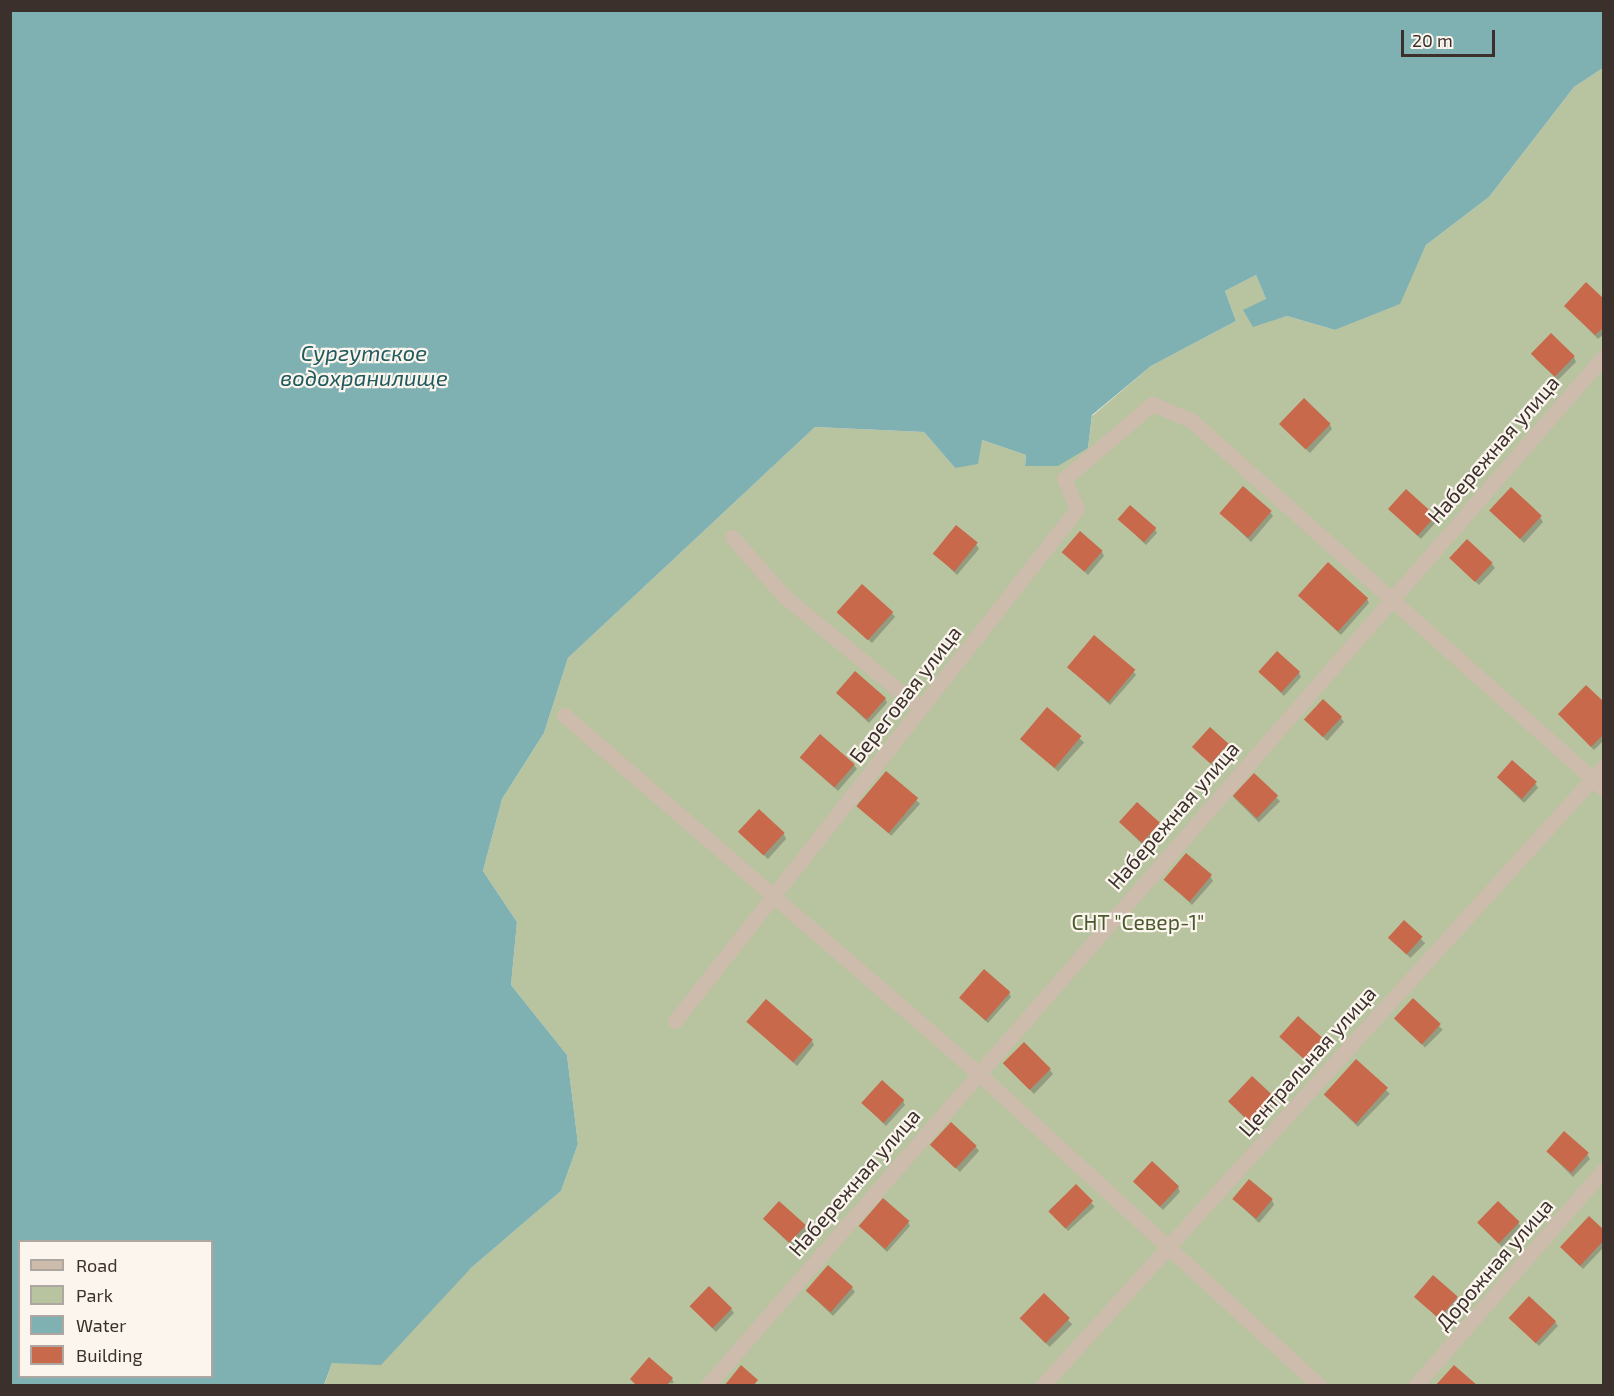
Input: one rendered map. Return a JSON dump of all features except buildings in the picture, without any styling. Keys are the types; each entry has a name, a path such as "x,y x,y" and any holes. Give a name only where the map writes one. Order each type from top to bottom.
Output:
{"street":[{"name":"Набережная улица","path":"706,1386 977,1071 1604,356"},
{"name":"Береговая улица","path":"675,1021 1077,509 1065,479 1152,404 1191,420 1388,600"},
{"path":"732,537 785,597 920,708"},
{"path":"1388,600 1598,784"},
{"path":"564,715 773,899 977,1071 1320,1386"},
{"name":"Центральная улица","path":"1042,1386 1168,1246 1598,784 1604,766"},
{"name":"Дорожная улица","path":"1415,1386 1604,1169"}],"green space":[{"name":"СНТ \"Север-1\"","path":"1603,68 1603,1385 324,1386 332,1363 471,1268 561,1191 578,1144 567,1055 511,985 517,922 483,871 502,799 544,733 568,658 815,427 924,432 955,468 982,440 1026,455 1025,466 1088,448 1092,416 1151,366 1236,321 1225,291 1256,275 1266,299 1253,326 1287,316 1335,330 1399,304 1426,245 1489,197 1574,87"}],"water":[{"name":"Сургутское водохранилище","path":"1603,10 1603,68 1574,87 1489,197 1426,245 1400,304 1335,330 1287,316 1253,327 1243,310 1266,299 1256,275 1225,291 1236,321 1151,366 1092,415 1088,448 1058,466 1025,466 1026,455 982,440 978,464 955,468 924,432 815,427 568,658 544,733 502,799 483,871 517,922 511,985 567,1055 578,1144 561,1191 471,1268 381,1365 332,1363 324,1385 11,1385 11,11"}]}
